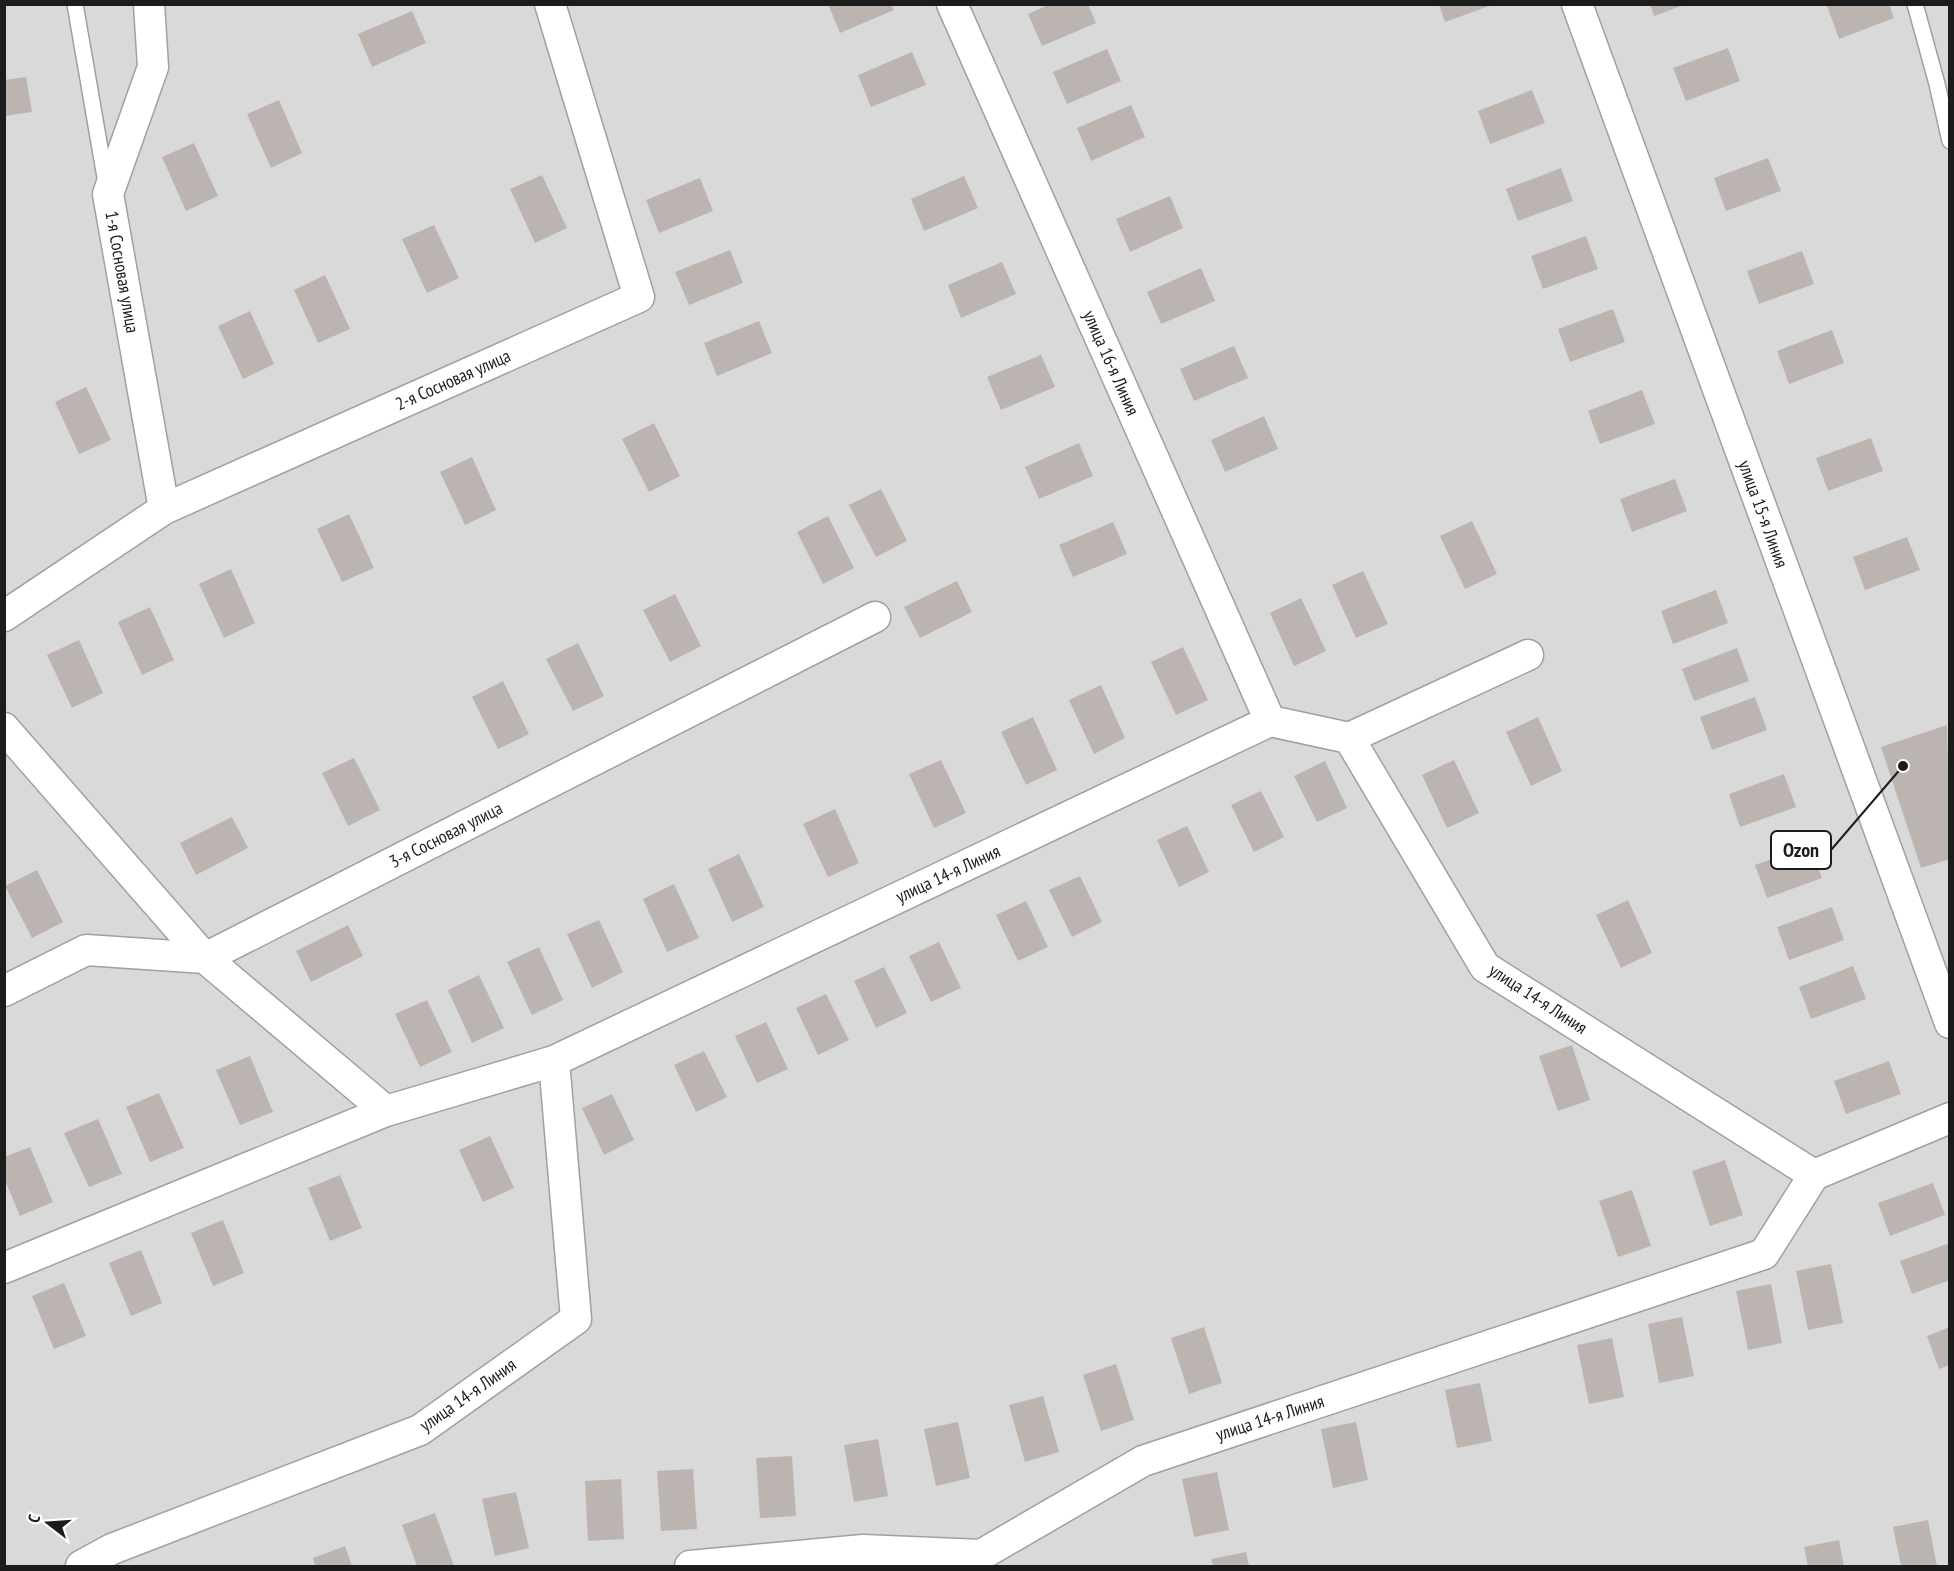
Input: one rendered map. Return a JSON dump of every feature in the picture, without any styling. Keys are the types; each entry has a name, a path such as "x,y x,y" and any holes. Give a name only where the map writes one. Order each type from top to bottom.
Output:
{"street":[{"name":"1-я Сосновая улица","path":"149,4 153,67 108,194 164,510"},
{"name":"2-я Сосновая улица","path":"4,616 164,510 639,297 550,4"},
{"name":"улица 16-я Линия","path":"952,4 1270,721"},
{"name":"улица 15-я Линия","path":"1577,4 1950,1023"},
{"name":"3-я Сосновая улица","path":"205,958 875,617"},
{"path":"1270,721 1349,738 1528,655"},
{"name":"улица 14-я Линия","path":"4,1268 386,1111 554,1062 1270,721"},
{"path":"4,728 205,958 386,1111"},
{"name":"улица 14-я Линия","path":"690,1566 738,1564 863,1550 981,1555 1143,1461 1764,1254 1814,1175 1485,967 1349,738"},
{"path":"4,991 86,950 205,958"},
{"name":"улица 14-я Линия","path":"81,1566 420,1430 576,1318 554,1062"},
{"path":"1814,1175 1950,1118"}],"lane":[{"path":"75,4 108,194"},
{"path":"1915,4 1950,141"}],"shaded area":[{"path":"5,5 1949,5 1949,1566 5,1566"}],"building":[{"path":"828,4 891,4 894,10 840,33"},
{"path":"1050,4 1088,4 1096,23 1042,46 1028,14"},
{"path":"1439,4 1491,4 1492,5 1445,22"},
{"path":"1650,4 1684,4 1684,5 1654,16"},
{"path":"1831,4 1889,4 1894,18 1839,39 1827,6"},
{"path":"412,11 426,43 372,67 358,34"},
{"path":"1728,48 1740,81 1686,101 1673,68"},
{"path":"1107,49 1121,81 1067,104 1053,72"},
{"path":"912,52 926,85 871,107 858,75"},
{"path":"26,77 32,112 4,116 4,80"},
{"path":"1532,90 1545,123 1490,144 1478,111"},
{"path":"279,100 302,153 271,168 247,114"},
{"path":"1131,105 1145,137 1091,161 1077,128"},
{"path":"194,143 218,196 186,211 162,157"},
{"path":"1768,158 1781,191 1726,211 1714,178"},
{"path":"1561,168 1573,201 1518,221 1506,189"},
{"path":"542,175 567,228 535,243 510,189"},
{"path":"964,176 978,208 924,231 911,199"},
{"path":"700,178 713,211 659,233 646,200"},
{"path":"1170,196 1183,228 1130,252 1116,219"},
{"path":"434,225 459,278 427,293 402,239"},
{"path":"1586,236 1598,269 1543,289 1531,256"},
{"path":"730,250 743,283 689,305 675,272"},
{"path":"1802,251 1814,284 1759,304 1747,271"},
{"path":"1002,262 1016,294 961,318 948,285"},
{"path":"1201,268 1215,301 1161,324 1147,292"},
{"path":"325,275 350,329 318,343 294,290"},
{"path":"1613,309 1625,342 1570,362 1558,329"},
{"path":"250,311 274,364 243,379 218,326"},
{"path":"759,321 772,353 717,376 704,343"},
{"path":"1832,330 1844,363 1789,384 1777,351"},
{"path":"1234,346 1248,378 1194,401 1180,369"},
{"path":"1041,355 1055,387 1001,410 987,377"},
{"path":"86,387 111,440 79,454 55,402"},
{"path":"1642,390 1655,424 1600,444 1588,411"},
{"path":"1264,416 1278,449 1225,472 1211,440"},
{"path":"654,423 680,476 649,492 622,439"},
{"path":"1871,438 1883,471 1828,491 1816,458"},
{"path":"1079,443 1093,476 1039,499 1025,467"},
{"path":"472,457 496,510 465,525 440,472"},
{"path":"1675,479 1687,511 1632,532 1620,499"},
{"path":"881,489 907,541 876,557 849,505"},
{"path":"349,514 374,568 342,582 317,529"},
{"path":"828,516 854,568 823,584 797,532"},
{"path":"1472,521 1497,574 1465,589 1440,536"},
{"path":"1113,522 1127,554 1073,577 1059,545"},
{"path":"1907,537 1920,570 1865,590 1853,557"},
{"path":"231,569 255,623 224,638 199,584"},
{"path":"1363,571 1388,624 1356,638 1332,585"},
{"path":"957,581 972,612 920,638 904,607"},
{"path":"1716,590 1728,623 1673,644 1661,611"},
{"path":"675,594 701,646 670,662 643,610"},
{"path":"1301,598 1326,651 1294,666 1270,613"},
{"path":"150,607 174,660 142,675 118,622"},
{"path":"79,640 103,693 72,708 47,655"},
{"path":"578,643 604,696 573,711 546,659"},
{"path":"1183,647 1208,700 1176,715 1151,662"},
{"path":"1737,648 1749,681 1694,701 1682,669"},
{"path":"503,681 529,734 498,749 472,697"},
{"path":"1101,685 1125,738 1094,754 1069,700"},
{"path":"1755,697 1767,730 1712,750 1700,717"},
{"path":"1033,717 1057,770 1026,785 1001,732"},
{"path":"1538,717 1562,771 1531,786 1506,732"},
{"path":"1947,725 1950,859 1921,868 1881,747"},
{"path":"354,758 380,810 348,826 322,773"},
{"path":"941,760 966,813 934,828 909,774"},
{"path":"1454,760 1479,813 1447,828 1422,775"},
{"path":"1325,761 1347,808 1317,822 1294,776"},
{"path":"1784,774 1796,807 1740,827 1729,794"},
{"path":"1261,791 1284,837 1254,852 1231,805"},
{"path":"835,809 859,863 828,877 803,824"},
{"path":"232,817 248,848 196,875 180,843"},
{"path":"1187,826 1209,872 1179,887 1157,840"},
{"path":"1810,845 1822,878 1767,898 1755,865"},
{"path":"739,854 764,907 732,922 708,869"},
{"path":"37,870 63,922 32,938 5,886"},
{"path":"1080,876 1102,922 1072,937 1049,890"},
{"path":"674,884 699,938 667,952 643,899"},
{"path":"1628,900 1652,953 1621,968 1596,915"},
{"path":"1026,901 1048,947 1018,961 996,915"},
{"path":"1832,907 1844,940 1789,960 1777,927"},
{"path":"599,920 623,972 592,988 567,934"},
{"path":"348,925 363,956 311,982 296,951"},
{"path":"939,942 961,988 931,1002 909,956"},
{"path":"539,947 563,1000 532,1015 507,962"},
{"path":"1853,966 1866,999 1811,1019 1799,987"},
{"path":"884,967 907,1013 876,1028 854,981"},
{"path":"479,975 504,1028 472,1043 448,990"},
{"path":"826,994 849,1040 818,1055 796,1008"},
{"path":"427,1000 452,1052 420,1067 395,1014"},
{"path":"766,1022 788,1069 757,1083 735,1036"},
{"path":"1572,1045 1590,1100 1558,1111 1539,1056"},
{"path":"704,1051 727,1097 696,1112 674,1065"},
{"path":"250,1056 273,1112 240,1125 216,1070"},
{"path":"1889,1061 1901,1094 1846,1114 1834,1081"},
{"path":"159,1093 184,1148 150,1162 126,1107"},
{"path":"612,1094 634,1140 604,1155 582,1108"},
{"path":"98,1119 122,1174 89,1187 64,1133"},
{"path":"490,1136 514,1188 483,1202 459,1150"},
{"path":"30,1147 53,1202 20,1216 4,1178 4,1157"},
{"path":"1725,1160 1743,1215 1710,1226 1692,1171"},
{"path":"340,1175 362,1228 330,1241 308,1188"},
{"path":"1933,1183 1945,1215 1890,1236 1878,1203"},
{"path":"1632,1190 1651,1246 1618,1257 1599,1201"},
{"path":"223,1220 244,1273 213,1286 191,1233"},
{"path":"1950,1243 1950,1280 1912,1294 1900,1261"},
{"path":"141,1250 162,1303 131,1316 109,1263"},
{"path":"1831,1264 1843,1323 1808,1330 1796,1271"},
{"path":"64,1283 86,1336 54,1349 32,1296"},
{"path":"1771,1284 1782,1343 1748,1350 1736,1291"},
{"path":"1682,1317 1694,1376 1659,1383 1648,1324"},
{"path":"1204,1327 1222,1383 1189,1394 1171,1338"},
{"path":"1950,1327 1950,1365 1939,1369 1927,1336"},
{"path":"1612,1338 1624,1397 1589,1404 1577,1345"},
{"path":"1116,1364 1134,1420 1101,1431 1083,1375"},
{"path":"1480,1383 1492,1441 1457,1448 1445,1390"},
{"path":"1043,1396 1059,1452 1025,1462 1009,1405"},
{"path":"958,1422 970,1478 936,1486 924,1429"},
{"path":"1356,1422 1368,1480 1333,1488 1321,1429"},
{"path":"878,1439 888,1496 854,1502 844,1445"},
{"path":"792,1456 796,1516 760,1518 756,1458"},
{"path":"693,1469 697,1529 661,1531 657,1471"},
{"path":"1217,1472 1229,1530 1194,1537 1182,1479"},
{"path":"621,1479 624,1539 588,1541 585,1481"},
{"path":"516,1492 529,1548 495,1556 482,1499"},
{"path":"435,1513 454,1566 417,1566 402,1525"},
{"path":"1928,1520 1937,1566 1901,1566 1893,1527"},
{"path":"1839,1540 1844,1566 1808,1566 1804,1547"},
{"path":"345,1546 352,1566 315,1566 313,1558"},
{"path":"1246,1552 1249,1566 1213,1566 1211,1559"}],"place":[{"name":"Ozon","path":"1903,766"}]}
